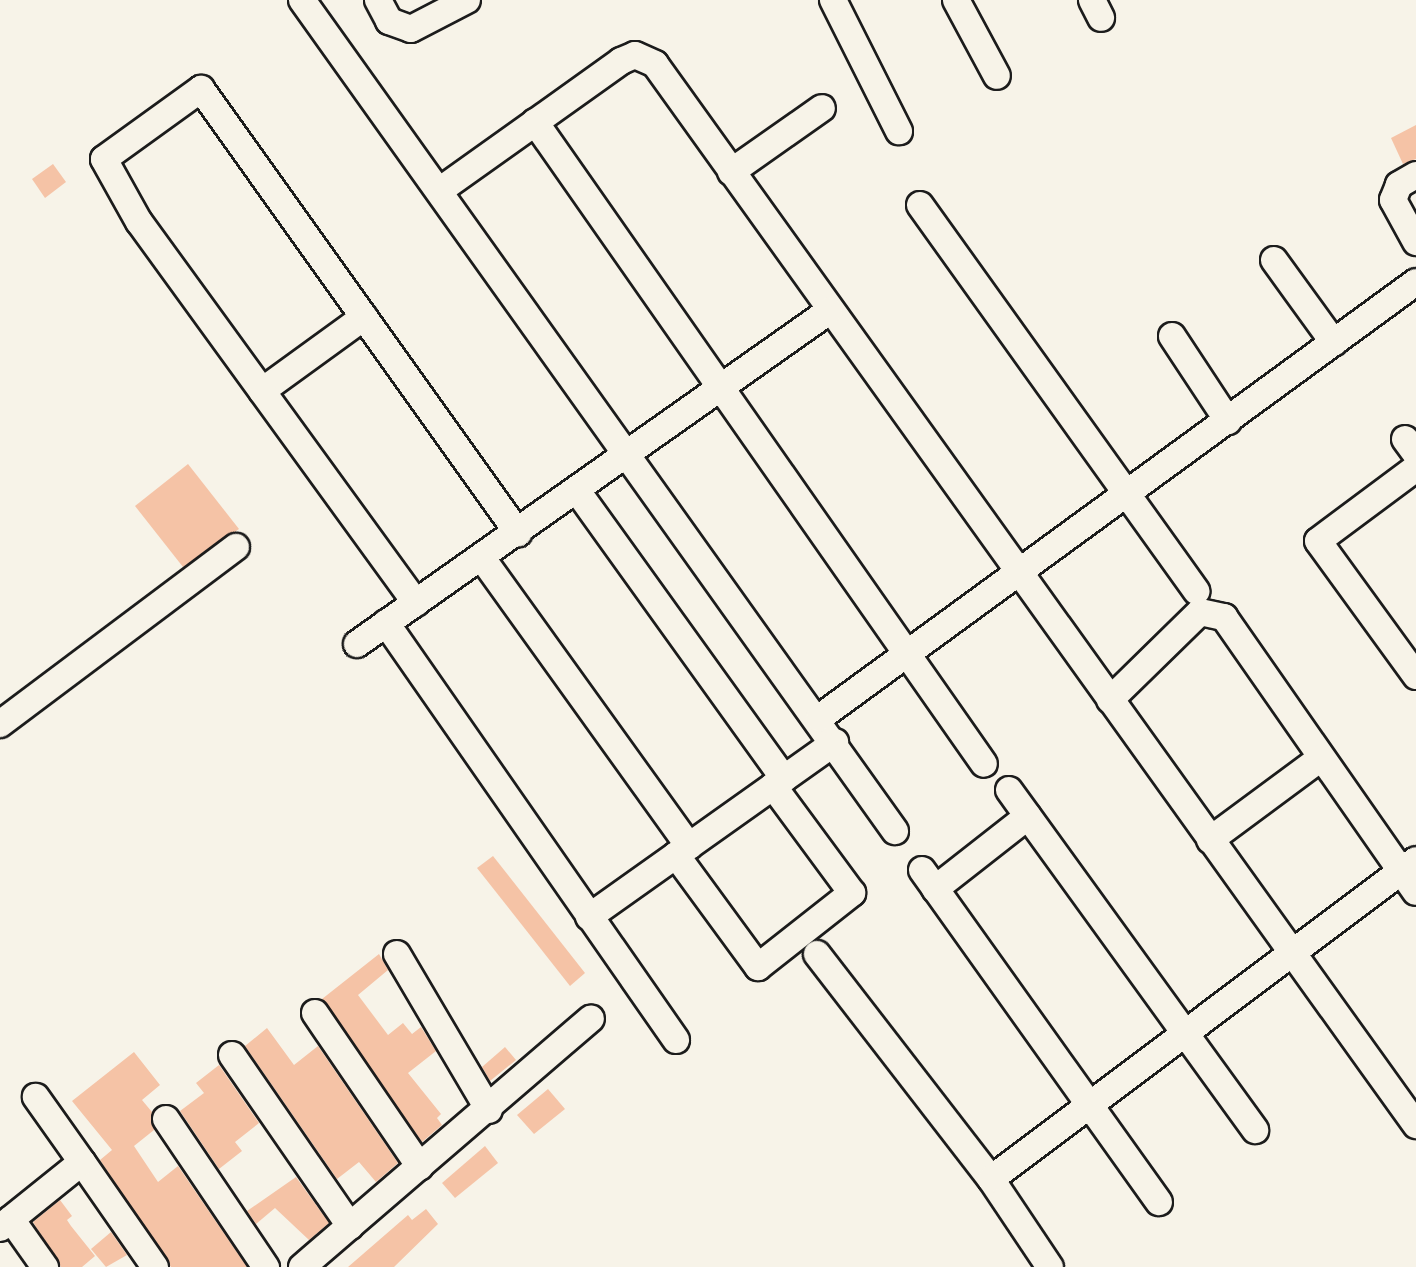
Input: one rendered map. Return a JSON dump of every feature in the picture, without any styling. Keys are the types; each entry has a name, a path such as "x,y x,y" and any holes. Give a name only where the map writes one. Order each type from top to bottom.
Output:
{"street":[{"path":"302,0 819,718 895,831"},
{"path":"378,0 389,21 411,29 467,0"},
{"path":"833,0 899,131"},
{"path":"956,0 997,76"},
{"path":"439,191 621,61 646,56 1416,1125"},
{"path":"416,603 139,222 104,159 201,89 518,533"},
{"path":"731,172 822,108"},
{"path":"535,122 984,764"},
{"path":"1416,175 1399,185 1393,200 1416,242"},
{"path":"920,205 1196,591"},
{"path":"1274,260 1334,343"},
{"path":"819,718 1416,282"},
{"path":"357,644 630,456 829,311"},
{"path":"262,391 364,317"},
{"path":"1172,336 1228,421"},
{"path":"1416,468 1318,541 1416,676"},
{"path":"482,558 683,851 758,967 852,893 578,492"},
{"path":"0,724 236,547"},
{"path":"1110,700 1200,612 1212,611 1224,617 1321,758 1409,865 1416,892"},
{"path":"386,623 676,1040"},
{"path":"589,917 835,742"},
{"path":"1210,840 1321,758"},
{"path":"1009,790 1255,1130"},
{"path":"1028,816 928,879 1159,1202"},
{"path":"991,1179 1186,1036 1409,865"},
{"path":"397,954 489,1110"},
{"path":"817,954 991,1179 1050,1267"},
{"path":"315,1013 420,1167"},
{"path":"302,1267 489,1110 591,1018"},
{"path":"232,1055 350,1226"},
{"path":"36,1097 155,1267"},
{"path":"166,1119 266,1267"},
{"path":"45,1267 6,1223 82,1162"}],"building":[{"path":"1416,125 1416,159 1403,164 1391,138"},
{"path":"53,164 66,182 45,198 32,179"},
{"path":"188,464 239,529 183,567 135,506"},
{"path":"493,856 585,973 570,986 477,868"},
{"path":"379,954 388,970 358,995 388,1035 403,1023 412,1034 421,1027 436,1051 408,1073 441,1114 437,1118 442,1125 422,1142 322,999"},
{"path":"267,1028 294,1065 318,1046 398,1163 376,1182 359,1162 337,1179 245,1046"},
{"path":"505,1047 516,1060 490,1081 482,1067"},
{"path":"134,1052 160,1085 142,1100 152,1112 154,1130 134,1146 158,1182 178,1166 247,1267 171,1267 100,1160 112,1150 72,1101"},
{"path":"219,1065 259,1123 235,1142 242,1151 219,1169 180,1111 204,1093 196,1083"},
{"path":"548,1089 565,1109 534,1134 517,1115"},
{"path":"485,1146 498,1163 455,1198 442,1183"},
{"path":"296,1177 329,1223 309,1240 275,1208 256,1224 247,1211"},
{"path":"60,1200 72,1216 67,1220 95,1256 82,1267 61,1267 33,1222"},
{"path":"426,1209 438,1224 394,1267 348,1267 408,1215 412,1220"},
{"path":"111,1232 127,1255 106,1267 91,1249"}]}
